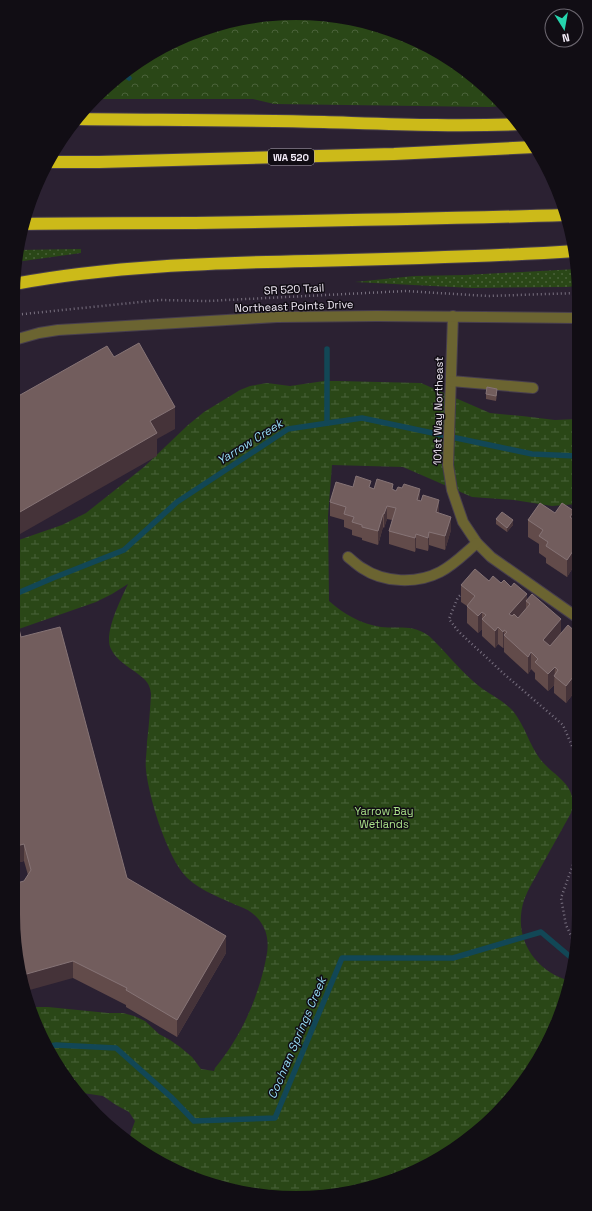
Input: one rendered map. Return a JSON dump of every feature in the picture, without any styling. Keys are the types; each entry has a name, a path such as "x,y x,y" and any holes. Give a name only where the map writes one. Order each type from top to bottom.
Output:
{"highway":[{"path":"84,119 223,120 429,125 512,124"},
{"name":"WA 520","path":"55,162 394,154 528,147"},
{"path":"29,224 560,215"},
{"path":"32,217 102,222"},
{"path":"21,283 40,279 149,267 196,264 460,257 569,251"}],"street":[{"name":"Northeast Points Drive","path":"20,338 58,330 277,317 453,316 572,318"},
{"name":"101st Way Northeast","path":"453,316 448,465 454,496 463,522 477,543 491,557 572,614"},
{"path":"451,381 533,388"},
{"path":"348,557 363,569 381,577 401,580 421,579 440,572 456,561 477,543"}],"path":[{"name":"SR 520 Trail","path":"20,314 160,300 207,301 406,291 488,296 572,293"},
{"path":"464,592 458,597 449,619 458,631 503,673 563,725 572,746"},
{"path":"571,935 566,925 561,898 572,868"}],"green space":[{"path":"296,20 332,22 350,25 402,41 434,57 464,77 478,88 496,106 274,104 253,99 103,99 128,77 158,57 190,41 242,25 260,22"},
{"path":"81,249 81,253 22,261 24,250"},
{"path":"571,269 571,287 472,288 355,282 414,276"},
{"name":"Yarrow Bay Wetlands","path":"324,381 421,383 490,413 555,420 572,419 572,504 552,506 514,500 472,497 403,467 332,465 328,516 329,601 347,614 367,624 381,627 411,628 423,632 429,636 474,682 513,711 540,759 569,788 572,795 571,813 524,900 521,914 521,927 524,940 529,951 546,969 565,979 551,1021 535,1053 504,1097 478,1123 434,1154 402,1170 350,1186 332,1189 296,1191 260,1189 225,1182 190,1170 158,1154 130,1136 135,1121 129,1112 103,1096 85,1093 57,1053 48,1037 36,1007 123,1013 145,1021 159,1034 170,1040 192,1057 201,1069 214,1071 232,1045 251,1008 264,968 268,942 264,928 258,918 252,913 207,892 187,878 176,862 164,837 150,795 146,770 151,694 150,688 143,678 116,657 109,643 109,635 114,616 128,584 96,602 20,629 20,540 62,525 86,513 144,467 188,425 204,412 240,390 250,386 267,383 290,386"}],"building":[{"path":"139,343 175,407 150,421 157,433 20,512 20,395 107,346 114,357"},
{"path":"487,387 497,389 496,396 486,394"},
{"path":"356,476 371,481 369,487 374,489 377,479 393,484 392,489 396,491 398,487 402,488 404,484 420,489 417,500 421,501 423,495 439,500 436,512 451,517 445,536 429,532 428,538 416,534 415,538 389,531 396,508 387,506 378,531 362,527 362,525 352,522 354,517 344,514 346,507 330,502 336,482 353,487"},
{"path":"540,503 555,513 562,503 572,510 570,517 572,518 572,552 567,560 546,546 548,542 539,536 543,530 528,520"},
{"path":"502,512 513,520 507,528 496,519"},
{"path":"475,569 489,581 493,576 501,583 504,580 511,587 514,583 527,594 509,614 512,616 514,614 518,618 530,604 526,601 532,594 561,619 543,640 550,646 568,625 572,629 572,678 566,686 554,676 558,670 555,667 548,674 535,662 538,659 531,652 528,657 504,635 507,632 504,630 503,632 498,627 495,631 482,619 486,615 482,612 478,616 467,606 475,596 461,585"},
{"path":"60,627 127,878 226,936 177,1020 126,990 127,988 73,961 26,974 22,951 20,882 24,881 31,870 24,844 20,845 20,633 21,637"}],"waterway":[{"path":"327,349 327,423"},
{"name":"Yarrow Creek","path":"20,592 124,550 177,502 288,429 362,418 532,454 572,456"},
{"name":"Cochran Springs Creek","path":"53,1046 116,1048 171,1097 194,1121 275,1118 342,958 453,958 541,932 569,956"}]}
